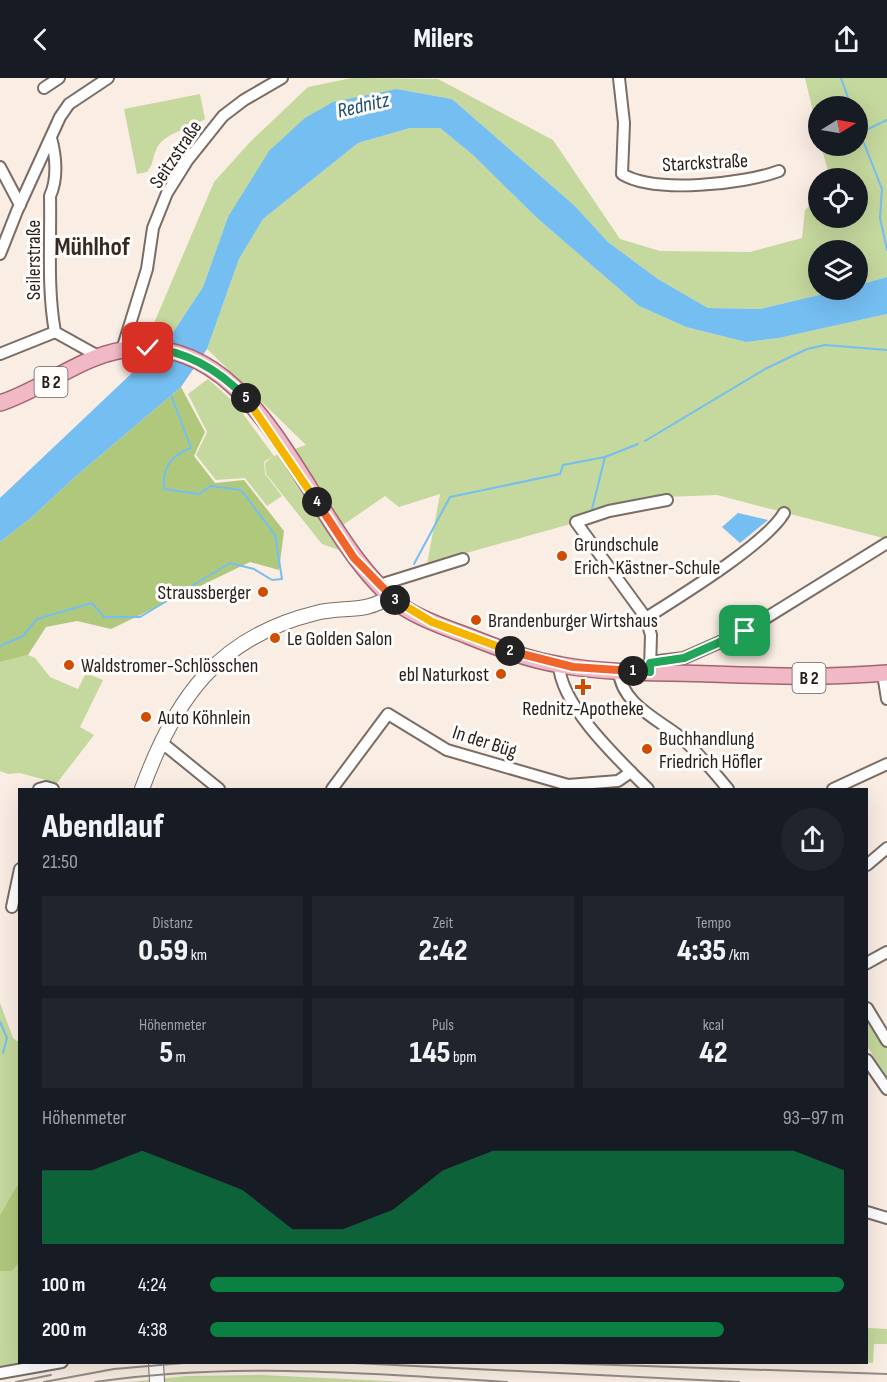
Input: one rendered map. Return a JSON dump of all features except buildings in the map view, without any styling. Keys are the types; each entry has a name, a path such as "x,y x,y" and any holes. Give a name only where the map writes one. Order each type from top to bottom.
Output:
{"main road":[{"name":"B 2","path":"0,403 36,389 100,357 128,349 175,353 212,368 245,398 288,457 354,558 385,592 432,622 516,654 558,665 619,671 650,667 822,678 885,674"},
{"path":"142,788 161,742 183,701 202,678 252,636 281,622 318,613 372,607 385,592"},
{"path":"156,1364 157,1381"}],"street":[{"path":"44,88 59,78"},
{"path":"0,254 20,205 69,104 108,78"},
{"name":"Seitzstraße","path":"128,349 147,269 153,228 167,193 188,161 223,116 244,100 282,78"},
{"name":"Starckstraße","path":"619,78 624,123 622,174 631,179 672,185 709,184 764,177 779,171"},
{"name":"Seilerstraße","path":"51,138 55,150 55,187 50,196 52,270 50,301 55,332"},
{"path":"0,167 20,205"},
{"path":"0,354 55,332 100,357"},
{"path":"667,500 609,511 576,522 646,618 651,635 650,667 684,658 745,631 887,543"},
{"path":"646,618 741,552 778,522 784,513"},
{"path":"385,592 386,583 463,559"},
{"path":"558,665 564,690 594,730 647,788"},
{"path":"619,671 621,683 637,704 687,743 725,785"},
{"path":"885,674 887,699"},
{"name":"In der Büg","path":"333,788 388,714 447,750 568,787 618,781 631,772"},
{"path":"161,742 218,788"},
{"path":"835,788 887,764"},
{"path":"868,864 887,848"},
{"path":"12,907 18,878"},
{"path":"868,962 887,952"},
{"path":"868,1010 887,1041"},
{"path":"868,1061 887,1089"},
{"path":"868,1212 887,1218"},
{"path":"0,1373 51,1364"}],"green space":[{"path":"352,78 438,79 553,140 620,239 660,251 750,252 802,238 805,210 808,207 808,228 868,228 868,168 827,168 824,156 868,156 868,96 809,96 805,78 887,78 887,277 868,282 868,240 808,240 808,298 760,309 708,308 658,279 608,242 575,206 452,99 397,89 228,217 203,287 170,337 149,335 214,182 251,141 308,87"},
{"path":"200,94 205,119 164,139 159,144 147,172 137,174 124,109"},
{"path":"410,128 440,128 473,155 537,218 639,306 686,327 746,342 779,338 887,314 887,539 717,495 667,497 427,564 440,494 399,507 385,496 343,525 342,551 322,544 266,474 265,463 273,456 264,462 265,474 282,496 267,506 245,478 216,480 196,455 207,432 188,394 208,379 235,403 274,456 306,445 207,349 239,259 263,219 358,143"},
{"path":"181,387 205,432 194,456 215,483 244,480 284,531 279,570 250,562 111,629 77,621 46,627 28,655 0,662 0,542 32,517 75,477"},
{"path":"28,655 35,658 50,677 78,689 86,673 103,680 80,727 94,735 57,783 20,773 8,774 0,771 0,662"},
{"path":"0,1003 13,1038 18,1042 18,1184 0,1215"},
{"path":"868,1017 887,1046 887,1078 868,1048"},
{"path":"18,1184 18,1264 12,1271 0,1271 0,1215"},
{"path":"18,1264 18,1364 55,1364 0,1376 0,1271 12,1271"},
{"path":"868,1328 887,1329 887,1344 874,1344 873,1363 868,1363"},
{"path":"262,1375 408,1382 129,1382 187,1376"}],"water":[{"name":"Rednitz","path":"397,89 452,99 575,206 608,242 658,279 708,308 760,309 808,298 808,300 868,300 868,282 887,277 887,314 779,338 746,342 686,327 639,306 537,218 473,155 440,128 410,128 358,143 263,219 239,259 207,349 181,387 75,477 32,517 0,542 0,498 170,337 203,287 228,217 269,151 305,118 333,102"},
{"path":"738,513 768,520 740,543 722,527"}],"waterway":[{"path":"841,78 847,96"},
{"path":"868,129 887,120"},
{"path":"868,153 882,189 880,218 887,250"},
{"path":"645,441 765,369 807,349 825,345 887,350"},
{"path":"0,646 23,636 37,619 92,603 104,617 140,617 230,563 254,569 272,580 282,579 275,535 241,490 211,486 199,494 164,489 165,474 170,463 178,454 191,448 171,395"},
{"path":"414,564 450,497 560,474 563,465 605,457 638,444"},
{"path":"592,509 605,457"},
{"path":"0,1022 7,1038 3,1053"}],"railway":[{"path":"44,1382 114,1369 172,1364"},
{"path":"375,1364 739,1382"},
{"path":"587,1364 887,1374"},
{"path":"95,1382 198,1372 250,1371 352,1373 507,1382"},
{"path":"16,1382 51,1375"}],"place":[{"name":"Grundschule Erich-Kästner-Schule","path":"562,556"},
{"name":"Straussberger","path":"263,592"},
{"name":"Brandenburger Wirtshaus","path":"476,620"},
{"name":"Le Golden Salon","path":"275,638"},
{"name":"Waldstromer-Schlösschen","path":"69,665"},
{"name":"ebl Naturkost","path":"501,674"},
{"name":"Rednitz-Apotheke","path":"583,687"},
{"name":"Auto Köhnlein","path":"146,717"},
{"name":"Buchhandlung Friedrich Höfler","path":"647,749"}],"district":[{"name":"Mühlhof","path":"92,246"}],"route":[{"path":"148,348 192,358 212,368 231,384 267,425 354,558 390,596 426,620 516,654 573,667 619,671 650,672 650,663 684,658 745,631"}]}
